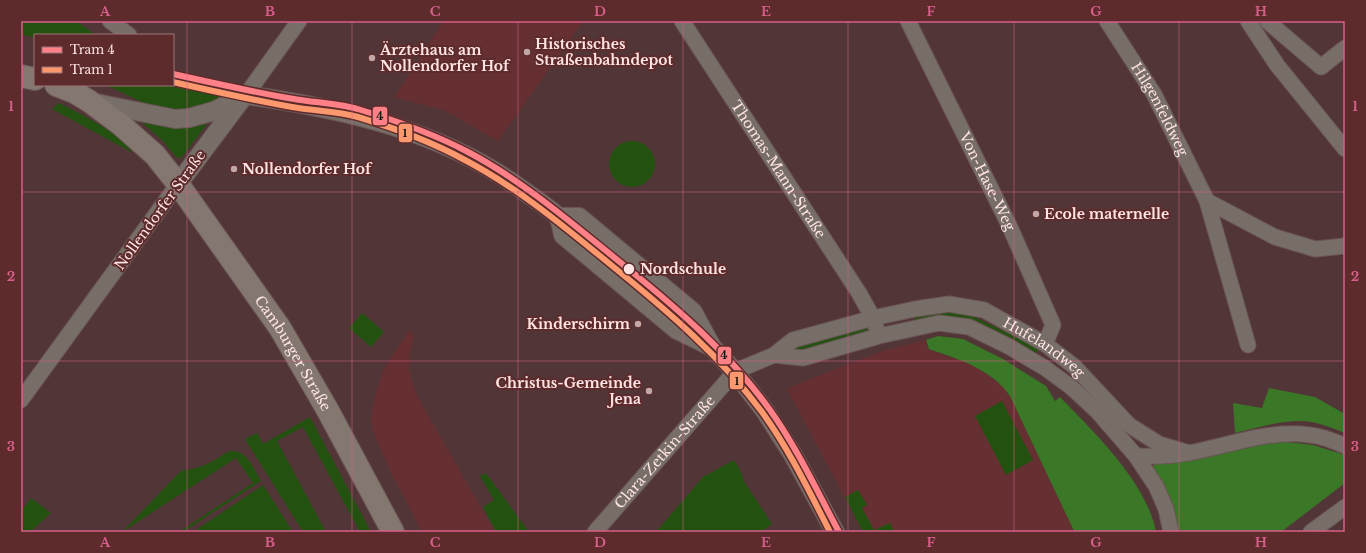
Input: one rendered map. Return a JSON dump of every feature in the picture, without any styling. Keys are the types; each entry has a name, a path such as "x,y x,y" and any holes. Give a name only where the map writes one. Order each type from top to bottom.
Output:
{"main road":[{"path":"21,76 34,79"},
{"name":"Camburger Straße","path":"59,86 74,92 89,101 138,139 155,155 178,184 280,328 393,532"}],"street":[{"path":"110,21 128,34"},
{"name":"Nollendorfer Straße","path":"21,400 299,21"},
{"name":"Thomas-Mann-Straße","path":"682,21 859,293 873,318"},
{"name":"Von-Hase-Weg","path":"908,21 1008,225 1053,325 1045,344"},
{"name":"Hilgenfeldweg","path":"1107,21 1154,94 1207,201 1248,345"},
{"path":"1249,21 1277,64 1345,149"},
{"path":"1267,21 1321,67 1345,48"},
{"path":"89,101 175,119 189,118 214,111 246,95 286,100 342,111 408,130 450,148 483,165 518,186 558,217 563,235 677,330 712,347"},
{"path":"1207,201 1275,237 1315,249 1345,246"},
{"path":"558,217 579,217 693,312 712,347 735,372 765,411 793,455 835,532"},
{"name":"Hufelandweg","path":"735,372 774,355 793,340 873,318 915,309 949,304 984,310 1045,344 1075,367 1129,425 1158,444 1189,453"},
{"path":"873,318 879,336"},
{"name":"Hufelandweg","path":"774,355 803,358 879,336 939,323 969,327 1008,346 1045,368 1071,387 1097,411 1136,456 1156,486 1166,509 1171,532"},
{"name":"Clara-Zetkin-Straße","path":"595,532 735,372"},
{"name":"Hufelandweg","path":"1136,456 1189,453 1269,436 1297,434 1330,439 1345,446"},
{"path":"1312,532 1345,507"}],"shaded area":[{"path":"444,21 583,21 498,141 446,111 394,97"},
{"path":"409,331 414,336 410,351 409,369 418,398 495,532 422,532 390,471 373,431 371,420 381,375"},
{"path":"926,340 929,350 970,363 1003,386 1010,396 1074,531 863,532 787,389 883,351"}],"green space":[{"path":"21,21 76,21 95,34 34,34 34,37 21,35"},
{"path":"174,84 225,97 186,113 156,109 108,86 174,86"},
{"path":"59,103 89,118 110,131 133,153 52,109"},
{"path":"139,120 205,122 206,125 180,158 176,157 163,141"},
{"path":"632,141 645,145 651,151 655,164 651,177 645,183 632,187 619,183 613,177 609,164 613,151 619,145"},
{"path":"949,310 968,314 1039,348 1035,355 996,332 914,323 915,315"},
{"path":"362,313 384,332 371,347 349,328"},
{"path":"865,327 868,329 866,333 797,351 794,350 796,347"},
{"path":"938,336 963,339 1003,359 1046,386 1055,401 1060,397 1103,442 1131,477 1151,514 1156,532 1071,532 1074,531 1010,396 994,379 974,366 929,349 926,340"},
{"path":"1269,388 1315,397 1345,414 1345,433 1321,424 1303,421 1273,424 1235,433 1233,403 1262,408"},
{"path":"1002,401 1033,460 1006,475 975,416"},
{"path":"310,417 371,532 360,532 303,427 277,441 326,532 303,532 245,439 257,433 263,444"},
{"path":"1277,441 1313,445 1345,455 1345,483 1281,532 1177,532 1153,470 1153,466 1156,463 1190,461"},
{"path":"230,451 236,451 246,457 261,481 183,532 179,532 253,483 236,458 122,532 181,471 194,469 205,465"},
{"path":"734,460 745,483 772,524 761,532 656,532 703,477"},
{"path":"486,473 529,532 496,532 483,507 494,500 480,476"},
{"path":"263,485 293,532 193,532"},
{"path":"858,490 867,505 862,508 874,530 890,523 894,532 863,532 845,497"},
{"path":"31,498 51,513 30,532 21,532 21,509 22,510"}],"tram line":[{"name":"4","path":"174,74 263,93 361,110 402,123 442,139 468,152 510,177 569,221 665,299 721,351 738,370 780,424 839,532"},
{"name":"1","path":"174,82 277,104 350,115 371,121 412,135 438,146 484,170 523,196 579,239 675,319 729,372 772,426 798,470 830,532"}],"place":[{"name":"Historisches Straßenbahndepot","path":"527,52"},
{"name":"Ärztehaus am Nollendorfer Hof","path":"372,58"},
{"name":"Nollendorfer Hof","path":"234,169"},
{"name":"Ecole maternelle","path":"1036,214"},
{"name":"Nordschule","path":"629,269"},
{"name":"Kinderschirm","path":"638,324"},
{"name":"Christus-Gemeinde Jena","path":"649,391"}]}
